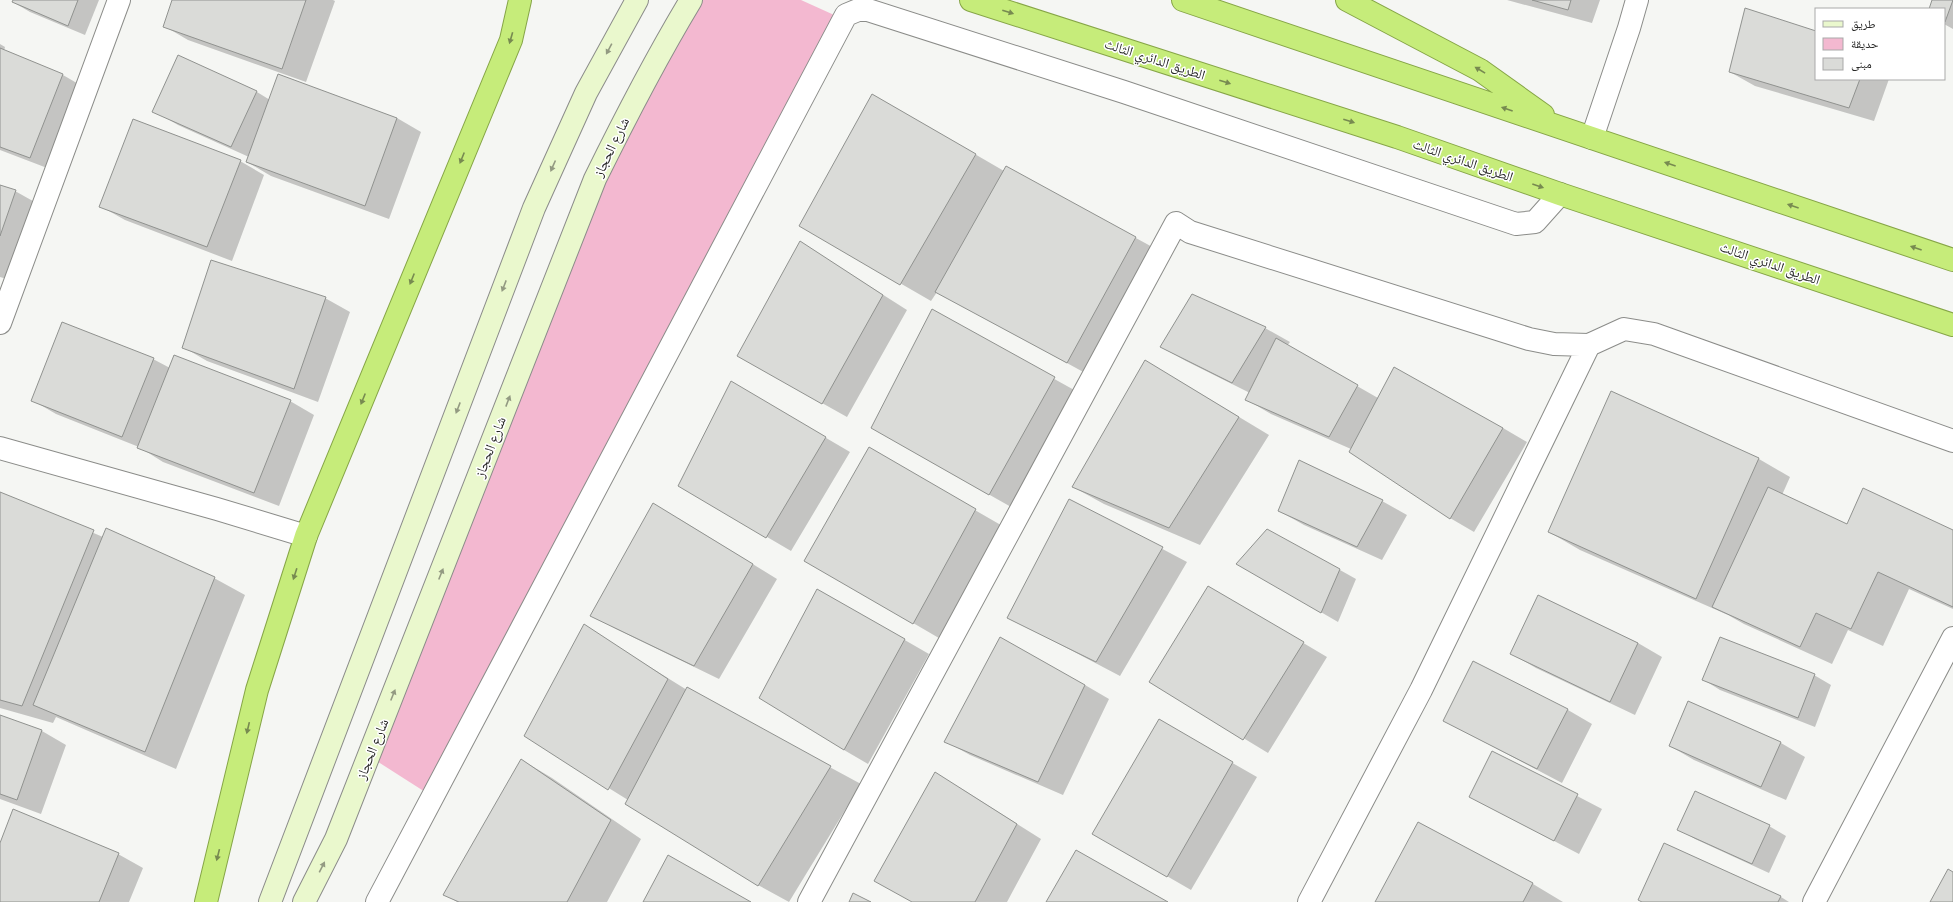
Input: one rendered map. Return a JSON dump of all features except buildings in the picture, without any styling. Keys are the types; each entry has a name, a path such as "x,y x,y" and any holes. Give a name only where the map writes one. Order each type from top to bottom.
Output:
{"highway":[{"path":"206,902 258,690 306,536 511,40 520,0"},
{"name":"الطريق الدائري الثالث","path":"971,0 1397,136 1560,194 1953,325"},
{"path":"1183,0 1953,260"},
{"path":"1347,0 1480,70 1522,99 1556,126"}],"main road":[{"name":"شارع الحجاز","path":"304,902 336,839 595,179 618,131 670,34 691,0"},
{"path":"270,902 534,208 586,93 632,7"}],"street":[{"path":"0,323 119,0"},
{"path":"1592,138 1637,0"},
{"path":"377,902 846,15 858,10 868,10 1131,94 1516,224 1535,222 1560,194"},
{"path":"809,902 1176,223 1190,232 1495,330 1554,344 1589,345 1624,329 1654,334 1953,441"},
{"path":"1309,902 1421,690 1589,345"},
{"path":"0,448 217,509 306,536"},
{"path":"1814,902 1953,638"}],"green space":[{"path":"694,0 801,0 843,19 433,797 372,758 596,184"}]}
